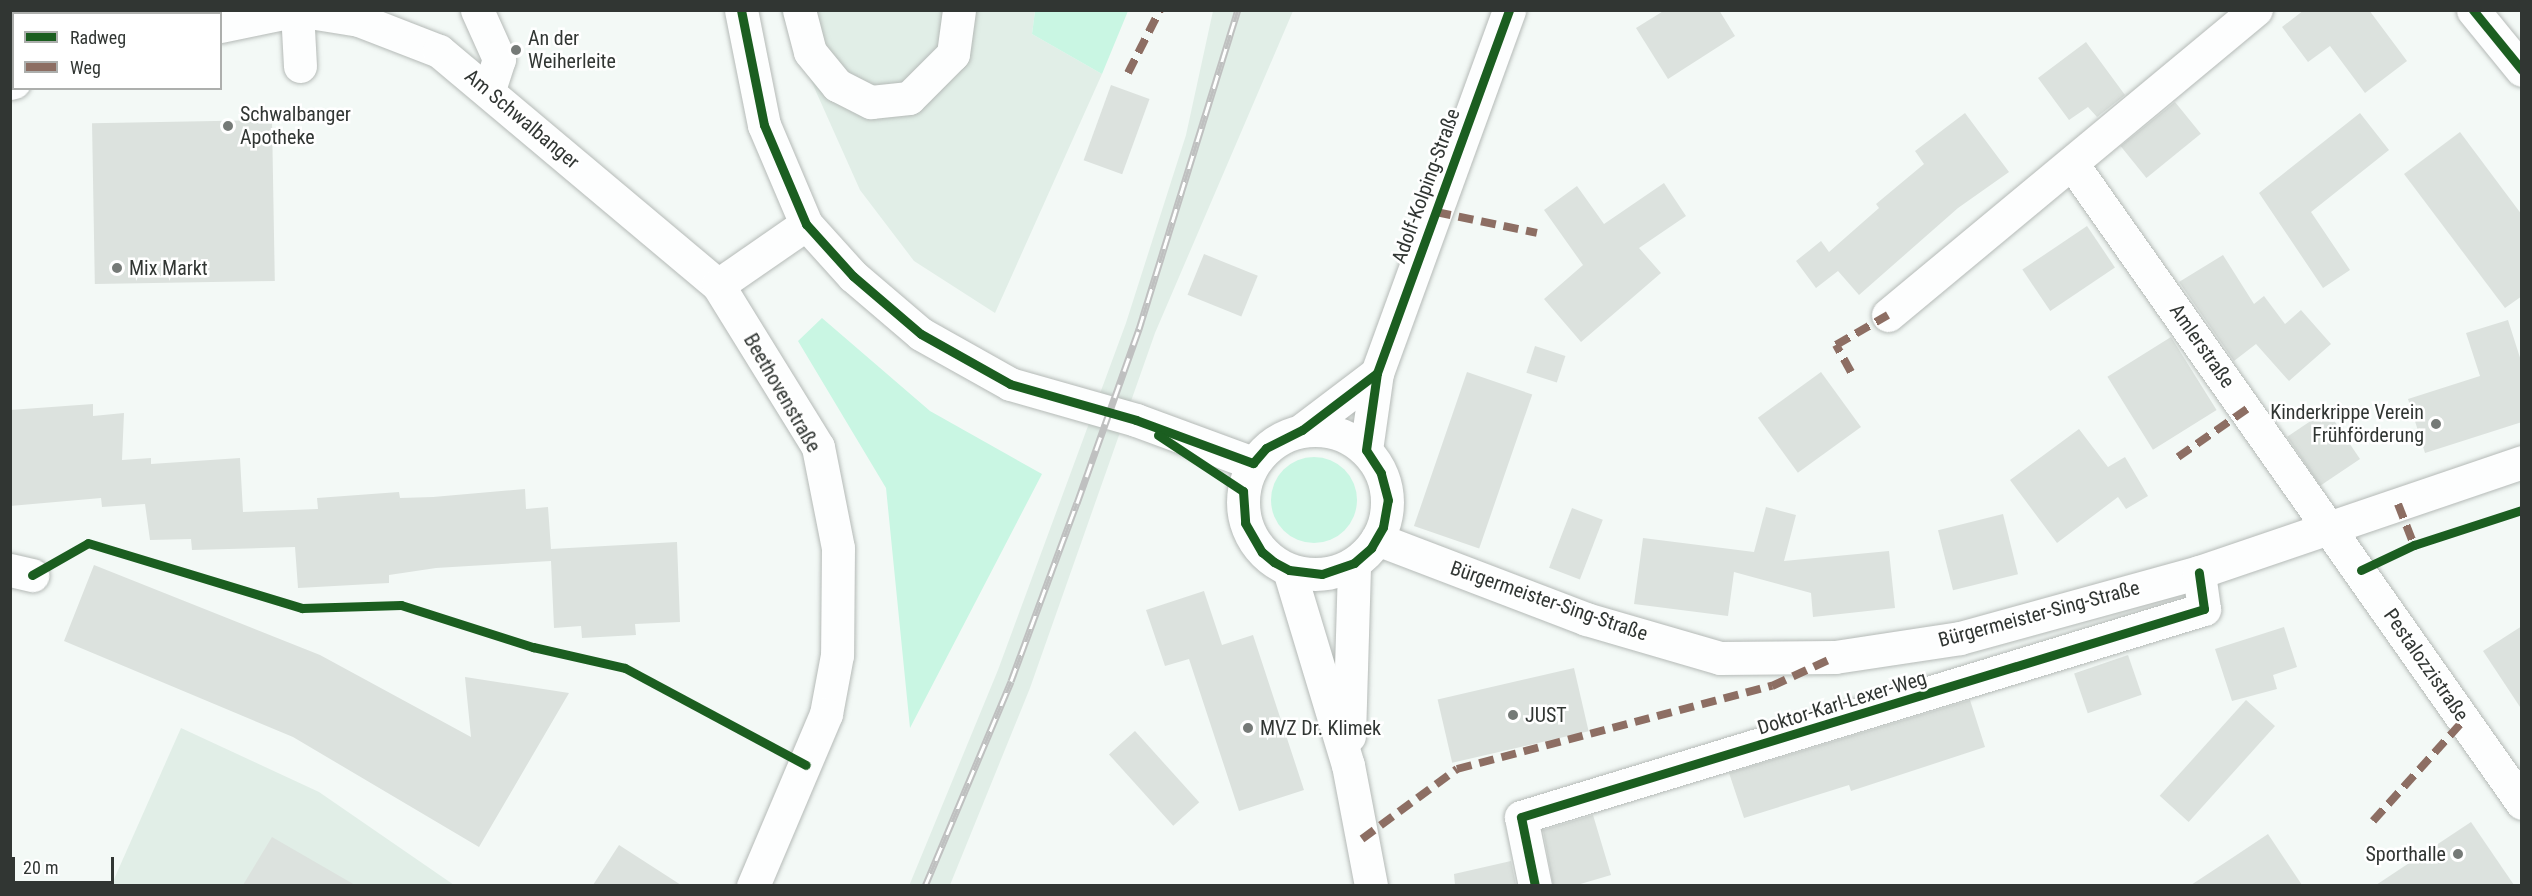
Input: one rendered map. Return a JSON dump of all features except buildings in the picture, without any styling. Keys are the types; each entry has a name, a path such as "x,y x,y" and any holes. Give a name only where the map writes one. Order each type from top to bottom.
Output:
{"street":[{"name":"Am Schwalbanger","path":"222,26 297,10 359,20 439,51 489,89 718,285"},
{"path":"297,10 300,66"},
{"path":"477,10 499,59 489,89"},
{"path":"741,10 764,125 806,224 853,276 921,334 1010,384 1136,420 1248,477"},
{"path":"800,10 810,52 837,86 871,102 909,99 953,54 959,10"},
{"name":"Adolf-Kolping-Straße","path":"1366,450 1377,373 1509,10"},
{"path":"1888,315 2073,165 2256,10"},
{"path":"2473,10 2522,70"},
{"name":"Amlerstraße","path":"2073,165 2331,527"},
{"path":"718,285 806,224"},
{"name":"Beethovenstraße","path":"718,285 818,447 838,548 837,655 826,714 753,885"},
{"path":"1302,430 1347,436 1366,450 1386,486 1387,513 1377,539 1354,563 1322,574 1289,570 1262,552 1245,523 1248,477 1266,448 1302,430 1377,373"},
{"name":"Bürgermeister-Sing-Straße","path":"1377,539 1586,619 1720,658 1835,657 1960,638 2199,572 2522,462"},
{"name":"Pestalozzistraße","path":"2331,527 2522,803"},
{"path":"1354,563 1348,765 1363,881"},
{"path":"1289,570 1348,765"},
{"name":"Doktor-Karl-Lexer-Weg","path":"1535,885 1521,817 2204,609 2199,572"}],"shaded area":[{"path":"780,11 1035,11 1032,34 1102,74 995,313 914,261 860,190"},
{"path":"1213,11 1293,11 1155,333 1030,688 950,885 909,886 998,670 1126,323 1186,135"},
{"path":"181,728 319,792 454,885 111,886"}],"green space":[{"path":"1035,10 1128,11 1102,74 1032,34"},
{"path":"822,318 930,411 1042,474 910,728 886,488 798,341"},
{"path":"1314,457 1338,464 1350,476 1357,500 1350,524 1338,536 1314,543 1290,536 1278,524 1271,500 1278,476 1290,464"}],"railway":[{"path":"925,886 1011,681 1077,503 1139,329 1238,10"}],"marked path":[{"path":"1128,73 1160,10"},
{"path":"1436,212 1537,233"},
{"path":"1851,372 1836,345 1888,315"},
{"path":"2178,457 2247,409"},
{"path":"2398,504 2414,545"},
{"path":"1362,839 1457,769 1772,686 1835,657"},
{"path":"2373,821 2464,720"}],"cycle path":[{"path":"741,10 764,125 806,224 853,276 921,334 1010,384 1136,420 1253,463 1266,448 1302,430 1377,373"},
{"path":"1158,435 1243,491 1245,523 1262,552 1289,570 1322,574 1354,563 1371,548 1383,527 1388,500 1381,473 1366,450 1377,373 1509,10"},
{"path":"2473,10 2522,70"},
{"path":"2361,570 2414,545 2522,510"},
{"path":"32,575 88,543 302,608 401,605 533,647 625,668 806,765"},
{"path":"1535,886 1521,817 2204,609 2199,572"}],"place":[{"name":"An der Weiherleite","path":"516,50"},
{"name":"Schwalbanger Apotheke","path":"228,126"},
{"name":"Mix Markt","path":"117,268"},
{"name":"Kinderkrippe Verein Frühförderung","path":"2436,424"},
{"name":"JUST","path":"1513,715"},
{"name":"MVZ Dr. Klimek","path":"1248,728"},
{"name":"Sporthalle","path":"2458,854"}]}
